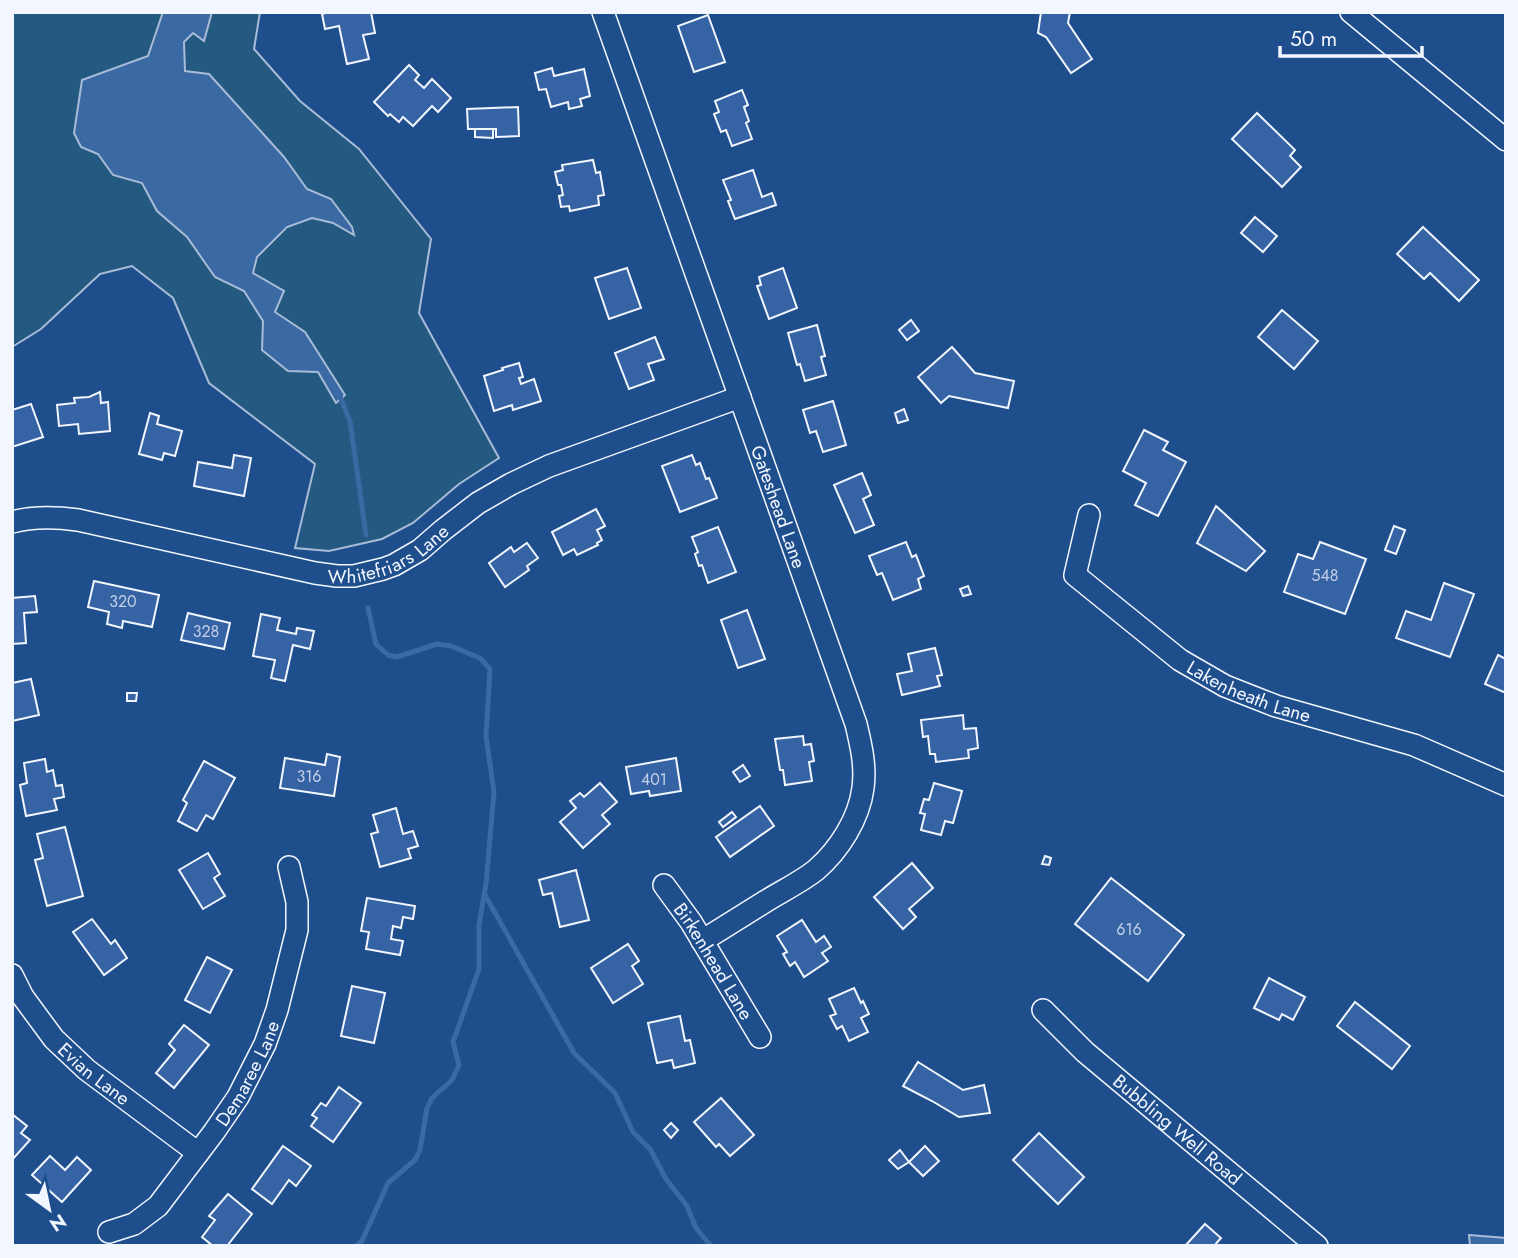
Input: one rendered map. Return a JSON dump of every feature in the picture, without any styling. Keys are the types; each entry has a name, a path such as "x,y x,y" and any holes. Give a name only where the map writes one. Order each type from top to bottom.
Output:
{"street":[{"name":"Gateshead Lane","path":"603,12 863,750 862,796 854,821 837,847 816,869 702,941"},
{"path":"1351,12 1506,140"},
{"name":"Whitefriars Lane","path":"12,522 57,517 78,520 315,573 337,576 366,574 394,565 420,550 478,503 523,478 549,466 740,397"},
{"name":"Lakenheath Lane","path":"1089,515 1075,575 1196,670 1276,706 1414,746 1506,785"},
{"name":"Demaree Lane","path":"110,1232 134,1224 158,1206 237,1097 265,1044 298,930 297,902 289,867"},
{"name":"Birkenhead Lane","path":"664,885 702,941 760,1037"},
{"name":"Evian Lane","path":"12,975 23,998 54,1039 86,1070 198,1153"},
{"name":"Bubbling Well Road","path":"1043,1010 1085,1052 1317,1246"}],"shaded area":[{"path":"12,12 260,12 254,49 300,101 359,149 431,239 419,313 499,458 459,484 413,523 382,539 329,551 295,548 315,464 209,383 173,298 132,266 100,274 41,329 12,347"},
{"path":"163,12 212,12 204,41 193,33 184,42 185,71 209,74 284,157 307,189 331,199 352,227 354,235 333,223 312,218 287,227 257,257 253,273 284,291 275,312 305,332 345,395 336,403 318,372 288,371 262,350 263,321 244,291 215,277 187,237 157,211 142,183 113,175 98,154 81,147 74,133 82,80 148,56"},
{"path":"1469,1235 1506,1238 1506,1246 1470,1246"}],"building":[{"path":"371,12 375,33 363,35 369,59 347,64 339,26 325,29 322,14"},
{"path":"1041,12 1070,12 1068,23 1092,59 1071,73 1046,37 1038,33"},
{"path":"708,15 725,62 694,72 678,26"},
{"path":"409,65 419,75 415,80 424,88 432,79 451,98 438,112 432,106 413,126 403,117 399,122 390,114 388,116 374,102"},
{"path":"552,68 554,76 584,69 590,96 580,99 582,106 569,109 568,102 551,107 546,89 539,90 535,73"},
{"path":"742,90 748,105 744,107 752,139 732,146 726,130 721,132 714,114 719,112 715,101"},
{"path":"518,107 519,136 496,137 496,129 468,129 467,109"},
{"path":"1257,113 1295,150 1290,156 1301,167 1282,187 1232,139"},
{"path":"475,129 493,129 493,138 475,137"},
{"path":"593,160 596,173 600,172 604,195 598,196 599,205 570,211 569,206 561,207 559,196 563,195 555,172 563,170 562,165"},
{"path":"753,170 762,197 772,193 776,205 735,219 723,180"},
{"path":"1255,217 1277,236 1263,252 1241,233"},
{"path":"1423,227 1479,280 1459,301 1430,273 1424,279 1397,254"},
{"path":"627,268 641,308 609,319 595,278"},
{"path":"783,268 797,308 769,319 757,286 761,285 759,277"},
{"path":"1282,310 1318,341 1294,369 1258,337"},
{"path":"911,320 919,331 907,340 899,330"},
{"path":"817,325 825,356 821,357 826,375 805,381 800,364 797,365 788,333"},
{"path":"655,337 664,359 648,364 654,380 629,389 615,353"},
{"path":"952,347 975,373 1014,381 1008,408 949,396 941,403 918,377"},
{"path":"519,363 523,377 519,378 521,384 534,379 541,401 513,410 512,405 494,411 484,376"},
{"path":"100,392 101,403 108,402 110,431 79,434 78,424 59,426 57,405 75,403 74,398 89,397"},
{"path":"833,401 846,445 823,452 816,431 810,433 803,410"},
{"path":"31,404 43,437 12,447 12,410"},
{"path":"904,409 908,420 898,423 895,413"},
{"path":"150,413 159,416 157,424 182,431 175,456 164,453 162,460 139,454"},
{"path":"1144,430 1168,442 1163,450 1186,462 1158,516 1135,505 1146,483 1123,471"},
{"path":"234,455 251,458 244,496 194,486 198,462 232,468"},
{"path":"692,455 696,465 700,463 706,479 709,478 717,498 680,512 662,466"},
{"path":"862,473 871,495 863,499 874,525 855,533 834,485"},
{"path":"1216,506 1265,551 1246,571 1197,543"},
{"path":"596,509 605,526 597,530 602,540 598,545 577,555 574,549 563,555 552,532"},
{"path":"1394,526 1405,530 1396,554 1385,550"},
{"path":"718,527 736,572 708,583 702,565 699,566 695,554 698,552 692,537"},
{"path":"906,542 912,557 916,555 924,576 918,579 921,589 893,600 882,573 877,575 869,556"},
{"path":"1320,542 1366,559 1345,614 1284,592 1298,554 1313,559"},
{"path":"527,543 538,558 527,566 529,570 505,587 489,563 511,547 514,552"},
{"path":"94,581 159,595 152,627 123,621 122,628 107,624 109,612 88,607"},
{"path":"1444,583 1474,594 1450,657 1396,638 1406,611 1431,620"},
{"path":"968,586 971,594 963,596 960,589"},
{"path":"35,596 37,612 24,613 26,643 12,644 12,598"},
{"path":"747,610 765,659 738,668 721,620"},
{"path":"188,613 230,623 224,649 181,640"},
{"path":"261,614 280,618 277,630 296,634 297,628 314,631 310,649 293,645 285,681 271,678 275,660 253,656"},
{"path":"935,648 942,675 937,676 940,686 902,695 897,674 912,671 908,654"},
{"path":"1498,655 1506,659 1506,693 1485,684"},
{"path":"31,679 39,715 12,721 12,683"},
{"path":"127,693 137,693 136,701 127,701"},
{"path":"963,715 964,729 976,728 978,748 968,750 969,758 936,762 935,754 930,754 928,736 923,737 921,720"},
{"path":"803,736 804,745 811,744 814,761 809,762 812,781 785,785 775,739"},
{"path":"327,754 340,757 334,796 280,788 285,758 325,765"},
{"path":"676,758 681,791 650,796 649,791 631,794 626,767"},
{"path":"45,759 47,772 53,770 56,786 62,785 64,797 54,799 57,810 26,816 20,785 27,783 24,763"},
{"path":"204,761 235,778 213,819 206,815 197,831 178,821 187,803 183,800"},
{"path":"743,765 750,776 740,782 733,772"},
{"path":"600,783 617,802 602,815 610,824 583,848 560,822 576,808 570,801 580,793 584,797"},
{"path":"934,783 962,791 953,823 945,821 941,835 921,830 925,814 920,813 924,799 929,800"},
{"path":"760,806 774,826 730,857 716,837"},
{"path":"396,808 403,834 413,831 418,846 408,849 411,858 380,867 371,834 378,832 373,815"},
{"path":"732,812 736,817 723,827 719,822"},
{"path":"65,827 83,896 47,906 35,860 43,858 37,834"},
{"path":"208,853 220,874 214,878 225,896 203,909 179,870"},
{"path":"1045,856 1051,858 1049,865 1042,864"},
{"path":"912,863 933,888 909,909 916,917 903,929 874,897"},
{"path":"576,870 589,920 560,927 552,893 543,895 539,880"},
{"path":"1111,878 1184,935 1148,981 1075,924"},
{"path":"367,898 415,906 413,919 403,917 401,928 393,926 391,939 403,941 400,955 366,949 369,932 361,931"},
{"path":"92,919 111,944 115,940 127,958 104,975 73,932"},
{"path":"802,920 816,942 824,936 831,947 822,953 828,961 804,977 795,962 790,966 783,954 787,952 777,936"},
{"path":"628,944 639,961 632,966 643,984 613,1003 591,968"},
{"path":"207,957 232,970 210,1013 185,1000"},
{"path":"1269,978 1305,997 1293,1020 1282,1014 1279,1020 1254,1008"},
{"path":"352,986 385,993 374,1043 341,1036"},
{"path":"854,988 869,1014 861,1018 868,1032 849,1041 842,1026 837,1029 830,1016 836,1014 829,999"},
{"path":"1355,1002 1410,1046 1392,1069 1337,1026"},
{"path":"680,1016 685,1041 690,1040 695,1063 674,1068 672,1060 657,1063 648,1023"},
{"path":"184,1025 209,1045 174,1088 156,1073 175,1050 169,1044"},
{"path":"918,1062 963,1090 984,1085 990,1113 959,1117 903,1086"},
{"path":"339,1087 361,1103 333,1142 311,1126 317,1118 312,1115 321,1103 326,1106"},
{"path":"721,1098 754,1135 730,1156 719,1144 716,1147 694,1122"},
{"path":"12,1114 27,1126 21,1133 30,1140 12,1160"},
{"path":"671,1123 678,1130 671,1138 664,1130"},
{"path":"1039,1133 1084,1177 1058,1204 1013,1160"},
{"path":"283,1146 311,1166 296,1186 289,1180 272,1204 252,1189"},
{"path":"925,1146 939,1161 923,1176 909,1162"},
{"path":"900,1150 909,1162 898,1169 889,1160"},
{"path":"50,1156 65,1170 77,1157 91,1170 62,1202 32,1175"},
{"path":"228,1194 252,1214 227,1246 213,1246 202,1237 215,1220 209,1216"},
{"path":"1205,1224 1221,1238 1214,1246 1185,1246"}],"waterway":[{"path":"339,394 350,421 366,535"},
{"path":"356,1246 362,1241 388,1183 415,1160 420,1150 427,1108 432,1098 452,1080 459,1065 453,1042 479,969 479,925 486,884 494,792 486,736 490,669 480,658 451,646 437,644 397,657 388,655 376,644 368,608"},
{"path":"485,895 574,1053 615,1093 633,1132 650,1149 666,1179 687,1206 696,1228 711,1246"}]}
